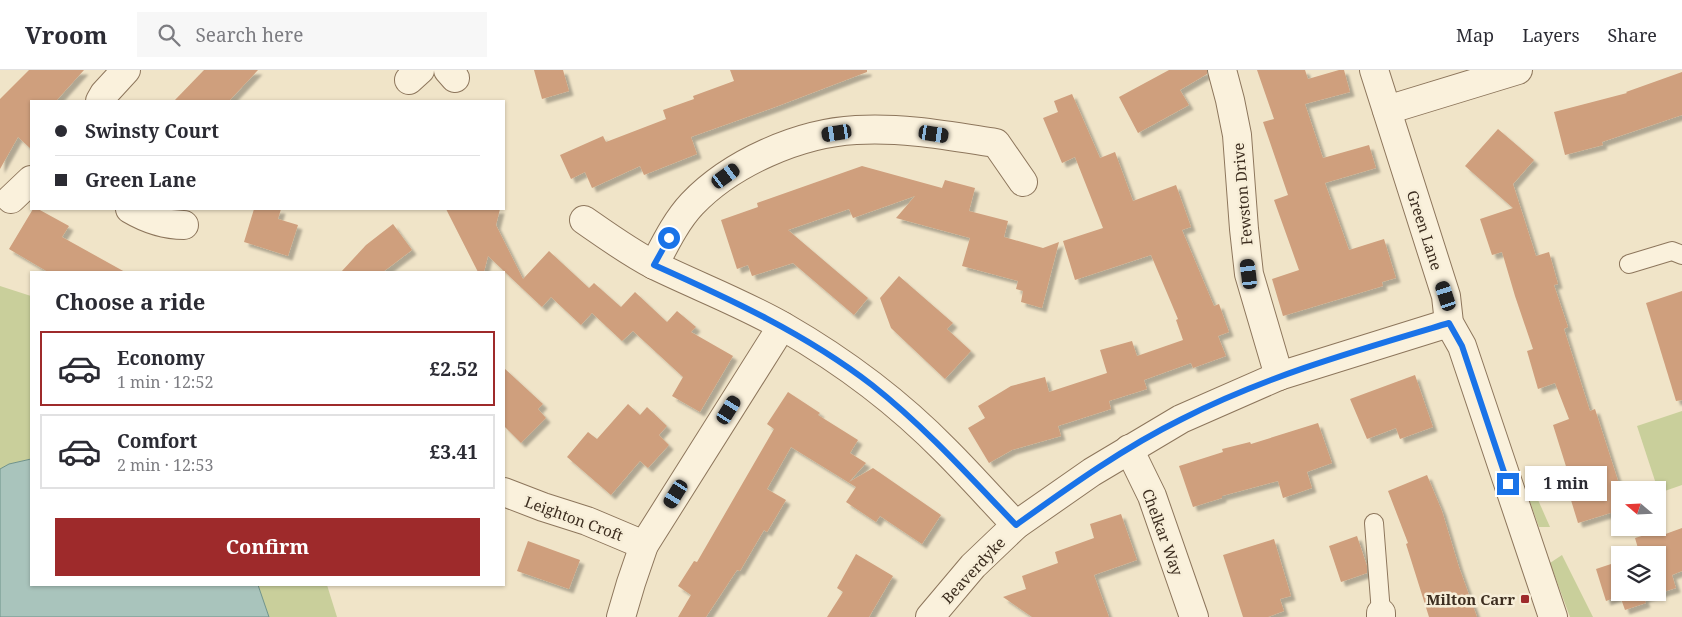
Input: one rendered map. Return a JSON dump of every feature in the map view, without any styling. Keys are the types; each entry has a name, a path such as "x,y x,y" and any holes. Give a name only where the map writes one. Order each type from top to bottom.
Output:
{"street":[{"path":"101,100 126,70"},
{"name":"Fewston Drive","path":"1222,70 1237,135 1249,274 1279,376"},
{"name":"Green Lane","path":"1374,70 1446,296 1449,323 1462,346 1553,617"},
{"path":"1387,110 1518,70"},
{"path":"654,265 676,225 692,204 713,185 739,166 772,151 819,136 855,130 882,130 920,132 996,143 1023,182"},
{"path":"11,198 30,181"},
{"path":"132,210 150,219 169,225 184,225"},
{"path":"584,220 621,247 654,265 782,326 832,357 871,385 905,413 945,450 1016,525"},
{"name":"Beaverdyke","path":"930,617 973,566 1016,525 1056,496 1129,449 1181,419 1279,376 1449,323"},
{"path":"621,617 644,545 782,326"},
{"name":"Chelkar Way","path":"1129,449 1152,496 1194,617"},
{"name":"Leighton Croft","path":"505,492 587,521 644,545"}],"lane":[{"path":"1629,264 1672,251 1682,255"},
{"path":"1374,523 1381,615"}],"green space":[{"path":"0,286 30,296 30,459 9,464 0,469"},
{"path":"1682,411 1682,485 1666,491 1666,481 1655,481 1637,426"},
{"path":"1531,484 1550,527 1539,527 1525,488"},
{"path":"1562,555 1593,617 1570,617 1550,563"},
{"path":"258,586 327,586 337,617 269,617"}],"water":[{"path":"30,459 30,586 258,586 269,617 0,617 0,469 9,464"}],"building":[{"path":"29,70 84,70 57,100 30,100 30,148 18,137 0,169 0,99"},
{"path":"204,70 258,70 230,100 175,100"},
{"path":"534,70 563,70 569,91 542,99"},
{"path":"730,70 867,70 867,72 691,137 697,154 644,175 640,166 592,188 585,172 571,179 560,155 603,136 606,142 666,119 663,110 694,99 693,96 734,81"},
{"path":"1169,70 1207,70 1207,74 1180,90 1189,105 1138,133 1119,97"},
{"path":"1257,70 1305,70 1308,79 1344,70 1350,92 1305,104 1323,158 1369,145 1376,168 1325,183 1349,250 1384,239 1396,278 1382,282 1383,286 1283,316 1272,279 1299,270 1274,200 1288,195 1263,122 1274,119"},
{"path":"1682,72 1682,115 1602,142 1603,145 1565,155 1554,112 1627,93"},
{"path":"1072,94 1100,158 1115,152 1133,201 1176,185 1191,227 1182,230 1214,306 1219,304 1229,332 1218,336 1226,356 1193,368 1191,363 1144,380 1147,389 1109,401 1111,409 1058,426 1061,436 1012,450 989,463 968,428 985,418 978,406 1011,386 1045,377 1049,392 1107,373 1100,350 1132,341 1137,356 1183,340 1176,320 1178,319 1151,255 1075,280 1063,241 1103,228 1075,157 1062,163 1043,118 1058,112 1054,101"},
{"path":"1498,129 1534,160 1513,184 1536,256 1549,252 1558,284 1554,285 1568,327 1564,329 1590,411 1595,409 1618,481 1611,481 1611,513 1578,523 1570,497 1575,495 1553,425 1569,419 1555,383 1538,389 1527,351 1533,349 1502,252 1492,255 1480,219 1513,208 1465,166"},
{"path":"862,166 942,188 945,180 975,188 969,211 1008,221 1004,237 1043,248 1059,242 1042,308 1021,302 1023,291 1016,289 1018,281 962,266 970,238 896,218 915,196 853,218 849,209 788,230 868,298 854,315 793,263 752,276 748,265 737,269 721,220 758,207 757,203"},
{"path":"32,210 40,210 69,226 62,237 123,271 46,271 9,249"},
{"path":"254,210 281,210 278,219 298,225 288,256 244,242"},
{"path":"447,210 500,210 496,225 523,279 549,251 589,288 594,283 621,307 635,292 667,322 677,311 696,327 691,332 733,356 700,412 672,396 683,377 633,331 622,341 592,313 581,325 551,297 542,307 488,256 484,271 477,271"},
{"path":"393,224 412,250 384,271 342,271 366,245"},
{"path":"899,276 953,323 947,329 971,351 945,379 891,328 880,298"},
{"path":"1682,291 1682,400 1676,401 1646,303"},
{"path":"505,369 543,404 538,409 546,418 521,443 505,427"},
{"path":"1415,375 1433,427 1400,439 1396,428 1367,439 1350,399"},
{"path":"788,392 820,413 818,415 858,440 850,453 866,463 849,482 873,468 941,515 922,544 880,516 876,522 846,502 856,487 791,447 767,489 786,500 767,532 764,530 740,571 737,570 706,617 678,617 691,595 678,586 694,561 697,562 774,429 767,424"},
{"path":"628,404 640,415 647,407 667,426 659,435 669,445 648,468 640,461 611,495 567,457 588,432 597,439"},
{"path":"1318,423 1332,463 1307,472 1312,488 1283,498 1278,481 1222,496 1222,498 1193,507 1179,466 1223,452 1222,449 1250,442 1251,444"},
{"path":"1427,475 1442,511 1477,617 1429,617 1406,544 1408,543 1388,491"},
{"path":"1121,514 1137,560 1094,575 1109,617 1032,617 1003,597 1026,589 1022,576 1058,563 1055,552 1094,538 1090,524"},
{"path":"1682,528 1682,571 1672,575 1676,588 1666,591 1666,546 1637,546 1635,538 1642,536 1666,536 1666,534"},
{"path":"1357,536 1367,566 1367,573 1341,582 1329,546"},
{"path":"1274,539 1291,596 1280,599 1284,611 1268,617 1243,617 1223,555"},
{"path":"528,541 580,560 569,589 517,571"},
{"path":"856,554 893,576 869,617 827,617 843,592 837,588"},
{"path":"1611,564 1611,599 1606,601 1596,569"},
{"path":"1622,601 1645,601 1646,603 1625,610"}],"place":[{"name":"Milton Carr","path":"1525,599"}],"route":[{"path":"669,238 654,265 782,326 825,352 871,385 945,450 1016,525 1056,496 1129,449 1181,419 1225,398 1279,376 1449,323 1462,346 1508,484"}]}
